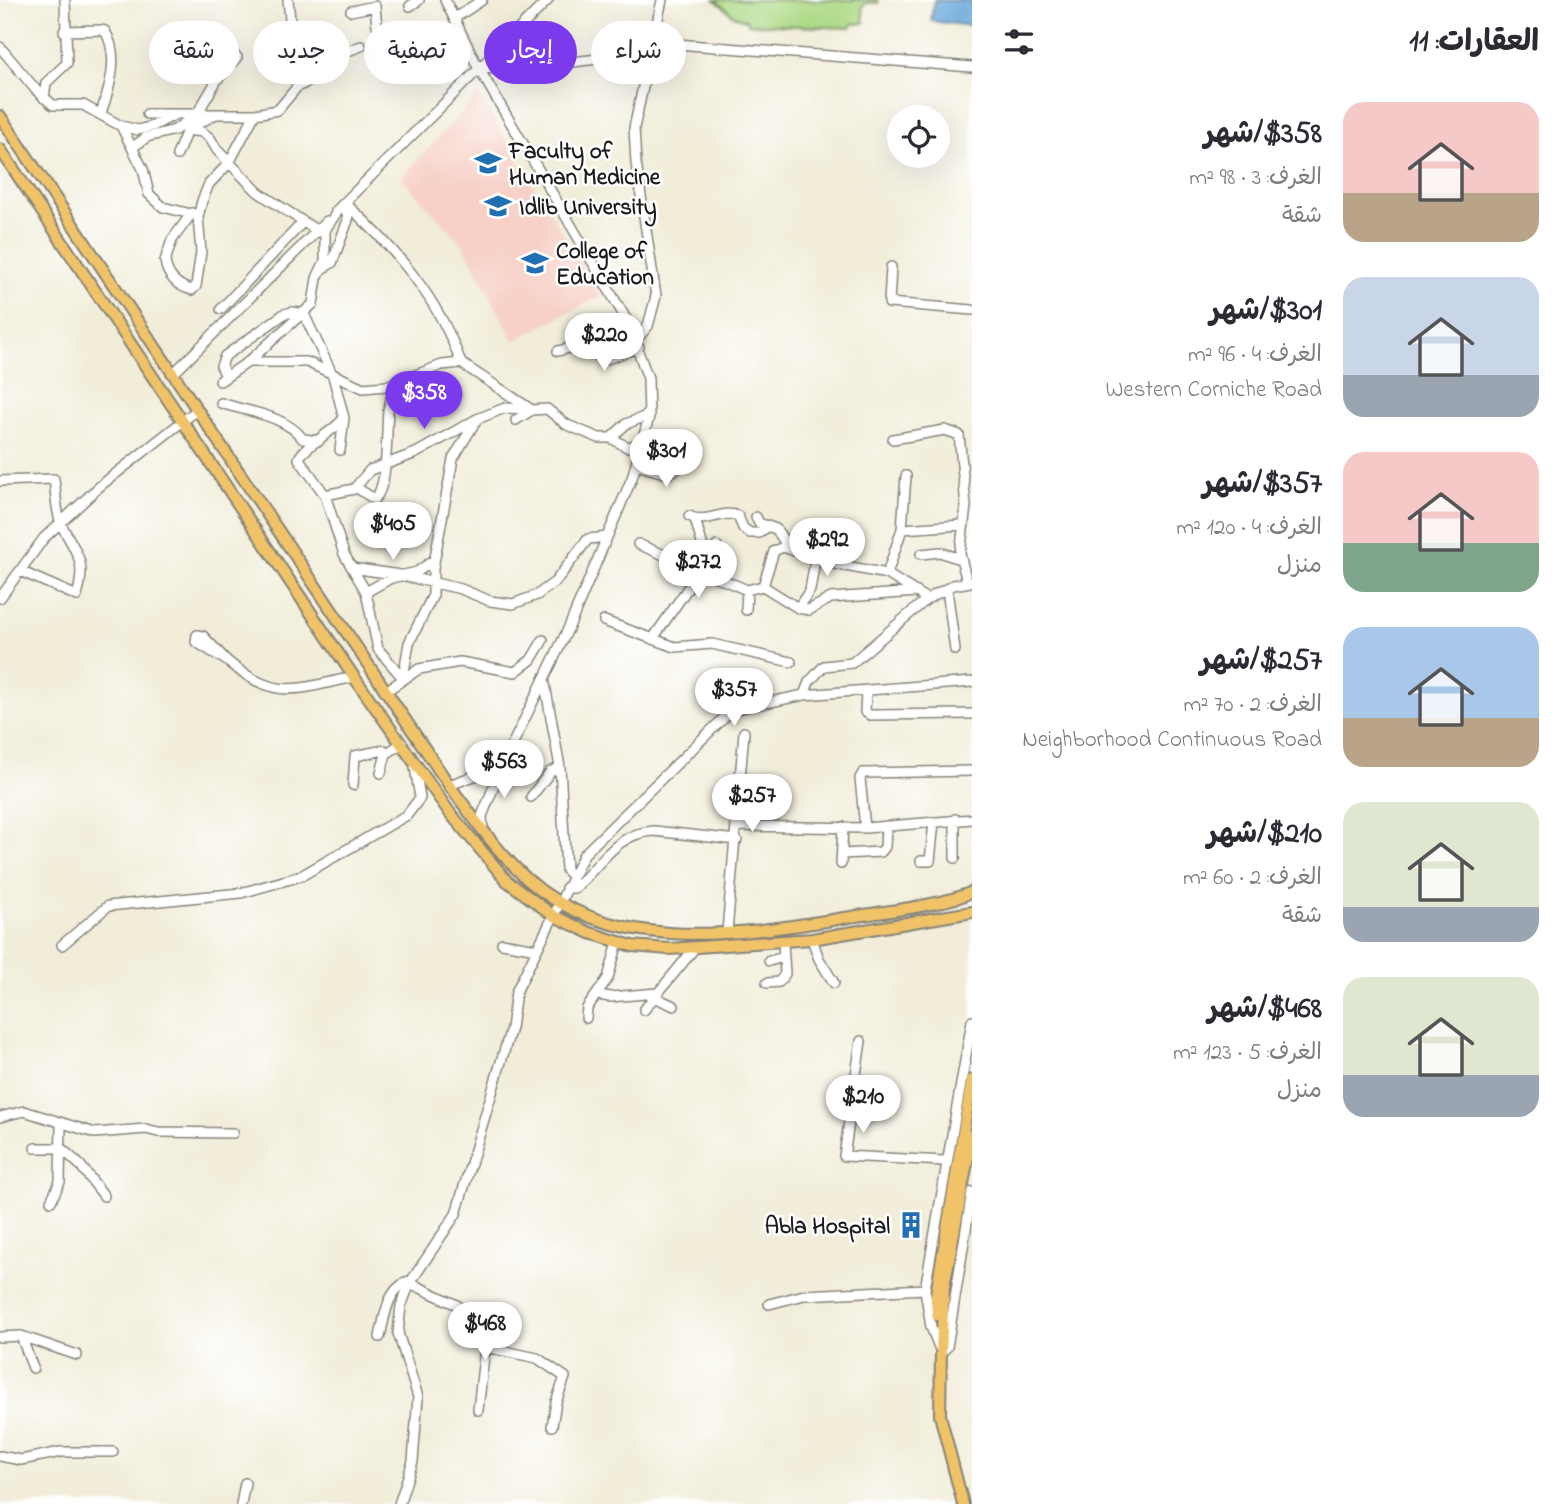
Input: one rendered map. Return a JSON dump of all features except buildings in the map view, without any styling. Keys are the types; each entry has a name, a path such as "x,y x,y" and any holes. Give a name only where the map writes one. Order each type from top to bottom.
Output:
{"main road":[{"path":"0,116 449,785 483,831 528,880 593,919 679,934 727,932 866,914 972,892"},
{"path":"0,149 354,677 450,813 507,881 554,916 590,933 632,946 694,949 783,942 972,912"},
{"path":"941,1352 936,1294 972,1080"},
{"path":"963,1504 940,1415 941,1352 944,1287 972,1135"}],"street":[{"path":"44,98 46,83 67,62 65,0"},
{"path":"288,0 297,87"},
{"path":"410,6 419,0"},
{"path":"445,0 478,67 637,343 648,378 649,415 636,465 544,679 502,766 482,816 483,831"},
{"path":"454,18 482,0"},
{"path":"657,21 662,0"},
{"path":"173,374 321,233 342,204 545,1"},
{"path":"351,11 368,4 375,6 376,21"},
{"path":"64,31 105,31 110,41 113,62 102,113"},
{"path":"686,45 972,67"},
{"path":"0,47 53,105 83,105 102,113 121,126 144,130 176,114"},
{"path":"148,114 255,114 278,110 297,87 324,74 340,54 361,47"},
{"path":"478,67 505,70 591,60"},
{"path":"177,155 184,128 197,114 215,84"},
{"path":"558,351 581,348 607,359 637,343 648,326 656,296 638,177 634,128 642,84"},
{"path":"132,147 148,137 184,128 216,114"},
{"path":"195,215 201,252 192,290 181,286 172,277 165,261 172,240 195,215 209,184 229,163 255,114"},
{"path":"121,126 143,169 149,194 163,207 195,215"},
{"path":"184,128 202,132 210,138 229,163 258,192 321,233"},
{"path":"304,314 284,314 225,356 221,364 223,379 248,362 304,314 315,300 317,278 323,268 333,260 348,220 348,213 342,204"},
{"path":"342,204 400,256 446,326 461,363 532,410"},
{"path":"221,309 303,222"},
{"path":"321,233 323,268"},
{"path":"891,267 889,303 972,310"},
{"path":"304,314 333,376 344,418 340,450"},
{"path":"248,362 307,362 363,388 395,384 442,365 461,363"},
{"path":"357,488 371,498 378,496 386,462 388,411 395,384"},
{"path":"220,403 277,419 294,427 303,439 319,442"},
{"path":"325,495 357,488 367,472 386,462 416,453 477,419 505,408 547,409 568,425 599,438 611,438 628,447 642,443"},
{"path":"0,598 44,538 197,410"},
{"path":"516,420 532,410"},
{"path":"611,438 626,424 649,415"},
{"path":"344,418 319,442 303,451 299,459 325,495 352,568 366,592 378,649 403,678"},
{"path":"403,678 409,643 431,601 434,560 453,459 477,419"},
{"path":"804,695 811,679 824,666 852,663 927,598 970,582 960,559 966,506 959,435 951,430 942,430 893,439"},
{"path":"636,465 668,474 687,463"},
{"path":"887,574 902,528 906,476"},
{"path":"0,481 54,480 61,523 69,533 81,561 83,577 77,596 20,571"},
{"path":"697,569 703,547 692,517 712,519 732,513 738,516 746,532 754,534 768,526"},
{"path":"756,517 759,523 776,529 789,548"},
{"path":"902,528 962,524"},
{"path":"352,568 400,575 461,589 489,601 513,604 537,595 555,582 584,542 597,536 607,537"},
{"path":"798,608 809,593 815,557 812,541"},
{"path":"638,544 747,590 763,586 798,608 809,610 824,600 917,592"},
{"path":"654,637 697,569 717,546"},
{"path":"763,586 774,551 789,548 887,574 927,598"},
{"path":"920,554 940,552 960,559"},
{"path":"366,592 400,575 417,572 434,560"},
{"path":"947,589 954,650"},
{"path":"746,610 747,590"},
{"path":"809,593 824,600"},
{"path":"604,621 654,637 675,647 712,644 791,662"},
{"path":"386,691 403,678 424,668 460,662 515,672 531,660 543,640"},
{"path":"227,661 244,677 283,690 354,677"},
{"path":"544,679 560,767 566,870 572,876"},
{"path":"399,1504 413,1461 418,1397 398,1333 401,1306 411,1281 456,1214 511,1028 516,992 584,854 729,713 745,706 804,695 972,682"},
{"path":"866,691 865,712 870,715 972,714"},
{"path":"727,932 737,840 744,732"},
{"path":"381,773 386,754 402,743"},
{"path":"353,785 355,756 384,750 386,754"},
{"path":"62,945 108,906 230,895 302,876 407,815 420,798 412,758"},
{"path":"449,785 502,766"},
{"path":"531,797 550,772 560,767"},
{"path":"865,828 860,778 863,773 972,771"},
{"path":"955,819 955,858"},
{"path":"738,826 865,828 972,819"},
{"path":"921,861 930,861 934,822"},
{"path":"844,827 841,859 881,852 885,847 886,826"},
{"path":"566,888 575,888 616,845 641,832 737,840"},
{"path":"812,939 818,959 834,983"},
{"path":"586,1018 587,1008 608,978 618,942"},
{"path":"767,983 782,979 783,942"},
{"path":"502,943 537,949"},
{"path":"644,1010 675,976 694,949"},
{"path":"769,961 784,957"},
{"path":"598,995 655,995 674,1006"},
{"path":"972,1021 945,1161 925,1289 931,1327 941,1352 947,1347 972,1192"},
{"path":"861,1041 844,1156 945,1161"},
{"path":"0,1117 24,1111 61,1125 95,1133 146,1129 158,1132 233,1133"},
{"path":"51,1201 60,1182 61,1125"},
{"path":"35,1148 61,1148 80,1166 104,1196"},
{"path":"380,1337 388,1301 397,1288 411,1281"},
{"path":"411,1281 457,1305 473,1337 485,1347 537,1359 565,1377 556,1402 552,1426"},
{"path":"769,1304 804,1295 925,1289"},
{"path":"0,1326 0,1337 21,1336 77,1355"},
{"path":"21,1336 33,1368"},
{"path":"478,1410 485,1347"},
{"path":"0,1456 21,1460 61,1452 113,1452"},
{"path":"242,1504 245,1483"}],"shaded area":[{"path":"478,94 601,296 514,341 464,246 401,178"}],"green space":[{"path":"715,0 878,0 878,3 866,3 862,8 864,23 852,24 850,28 748,24 748,21 734,16"}],"water":[{"path":"934,0 972,1 972,26 931,21"}],"place":[{"name":"Faculty of Human Medicine","path":"488,163"},
{"name":"Idlib University","path":"498,206"},
{"name":"College of Education","path":"535,263"},
{"name":"Abla Hospital","path":"911,1225"}]}
